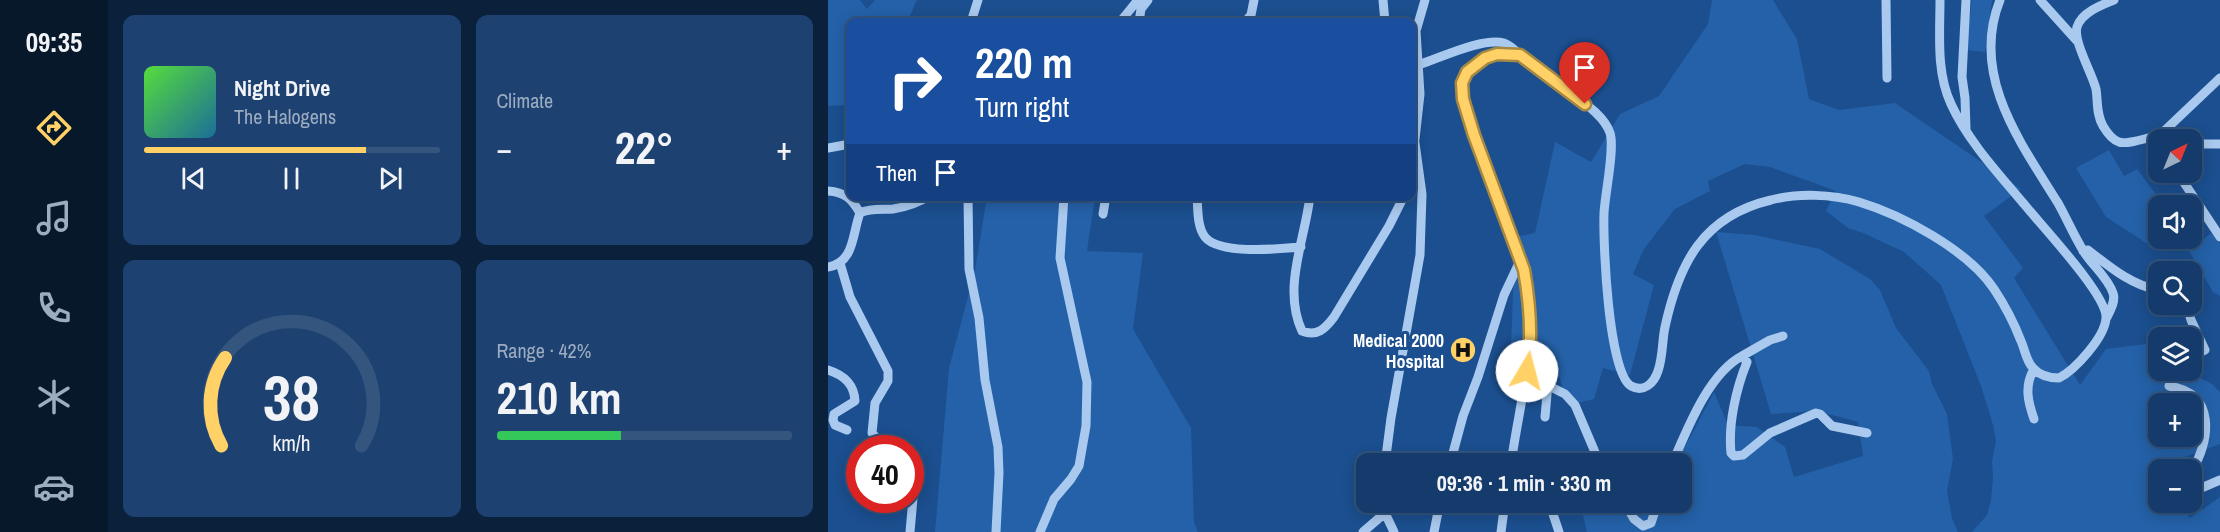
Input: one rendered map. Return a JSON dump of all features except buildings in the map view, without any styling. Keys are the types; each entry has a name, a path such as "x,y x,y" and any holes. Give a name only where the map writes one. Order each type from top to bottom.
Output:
{"street":[{"path":"972,18 978,0"},
{"path":"1123,18 1138,0"},
{"path":"1140,18 1141,9 1148,0"},
{"path":"1248,18 1254,0"},
{"path":"1383,0 1385,18"},
{"path":"1416,133 1420,94 1416,31 1425,0"},
{"path":"1886,0 1887,78"},
{"path":"1940,0 1940,64 1950,103 1966,130 2075,265 2101,301 2106,319"},
{"path":"1966,0 1962,77 1966,130"},
{"path":"1419,68 1477,45 1505,43 1585,104 1609,129 1612,144 1604,212 1604,253 1614,344 1622,372 1628,384 1636,388 1646,387 1653,382 1659,370 1665,328 1674,292 1686,261 1699,242 1718,223 1735,212 1774,199 1795,196 1825,196 1858,202 1889,214 1956,250 1993,286 2034,369 2044,377 2059,378 2077,366 2094,343 2115,300 2113,292 2083,250 2059,206 2026,155 2000,99 1992,62 1990,38 2000,0"},
{"path":"2040,0 2077,41 2096,90 2100,119 2110,135 2116,141 2125,143 2148,138"},
{"path":"2077,41 2077,27 2086,15 2100,5 2114,0"},
{"path":"1512,453 1530,350 1529,299 1521,259 1474,135 1463,99 1462,83 1467,72 1485,58 1497,54 1520,55"},
{"path":"1416,83 1419,68"},
{"path":"2169,129 2220,78"},
{"path":"2202,143 2220,144"},
{"path":"828,148 846,145"},
{"path":"1386,453 1420,255 1422,194 1416,150"},
{"path":"2184,183 2220,237"},
{"path":"828,190 846,195"},
{"path":"828,267 840,263 853,246 860,213 852,201"},
{"path":"860,213 869,209 895,208 920,201"},
{"path":"968,201 969,269 979,318 985,380 998,447 996,532"},
{"path":"1040,532 1054,499 1071,480 1079,466 1086,426 1087,382 1060,258 1064,201"},
{"path":"1103,214 1105,201"},
{"path":"1198,201 1203,236 1209,242 1239,249 1301,247"},
{"path":"1309,201 1307,223 1295,275 1294,308 1302,331 1315,333 1324,329 1334,318 1402,201"},
{"path":"2083,250 2088,250 2127,279 2148,287"},
{"path":"1453,453 1463,416 1504,295 1521,259"},
{"path":"840,263 850,297 888,371 888,381 875,404 873,435"},
{"path":"1677,453 1706,393 1720,374 1742,356 1770,340 1783,336"},
{"path":"1530,350 1548,383 1565,394 1575,405 1595,453"},
{"path":"1742,356 1747,362 1742,374 1730,435 1731,453 1734,456 1743,455 1770,433 1816,413 1832,426 1867,433"},
{"path":"2034,369 2029,378 2027,390 2034,419"},
{"path":"828,370 846,378 855,394 855,402 834,414 832,420 835,425 847,430"},
{"path":"1545,417 1548,383"},
{"path":"2169,386 2185,389 2201,405 2206,416 2204,447 2198,459"},
{"path":"2202,488 2220,480"},
{"path":"910,532 912,513"},
{"path":"1363,532 1380,513"},
{"path":"1387,513 1394,532"},
{"path":"1434,532 1438,513"},
{"path":"1553,513 1559,532"},
{"path":"1630,513 1643,526 1651,523 1654,513"},
{"path":"1494,532 1504,514"},
{"path":"1501,532 1504,514"}],"shaded area":[{"path":"828,0 860,0 867,9 875,0 917,0 909,18 846,18 846,105 828,106"},
{"path":"1712,0 1773,0 1797,39 1809,99 1839,110 1895,103 2021,189 1984,216 2023,268 2014,278 2080,385 2106,349 2146,344 2148,344 2148,381 2202,381 2202,379 2220,392 2220,444 2179,459 2148,459 2147,478 2148,513 2186,513 2190,518 2197,513 2202,513 2202,510 2220,497 2220,532 1972,532 1987,515 1991,500 1992,461 1996,441 1981,386 1941,285 1904,252 1848,228 1826,211 1836,191 1770,167 1745,164 1708,181 1710,191 1675,209 1644,249 1633,274 1654,285 1630,375 1603,368 1594,399 1568,405 1555,363 1536,347 1511,348 1515,237 1535,233 1555,142 1591,162 1620,114 1659,96 1708,24"},
{"path":"1972,0 1992,0 1985,52 1965,50"},
{"path":"2109,150 2124,176 2137,169 2156,195 2148,195 2148,241 2146,243 2106,217 2076,168"},
{"path":"986,201 1094,201 1087,251 1143,253 1133,329 1191,428 1194,522 1198,532 935,532 949,368 975,270"},
{"path":"1716,232 1755,235 1820,249 1870,279 1880,290 1896,328 1929,371 1932,384 1947,414 1953,459 1947,491 1952,518 1958,532 1587,532 1583,516 1587,513 1692,513 1692,453 1672,453 1686,445 1714,392 1728,425 1757,427 1785,447 1794,477 1863,456 1858,422 1817,411 1771,414"},
{"path":"2211,233 2220,244 2220,296 2213,292 2202,273 2202,261 2195,261 2189,251 2202,249 2202,240"}],"place":[{"name":"Medical 2000 Hospital","path":"1463,350"}],"route":[{"path":"1527,371 1531,334 1528,290 1524,270 1474,135 1463,99 1462,83 1467,72 1485,58 1497,54 1520,55 1585,104"}]}
